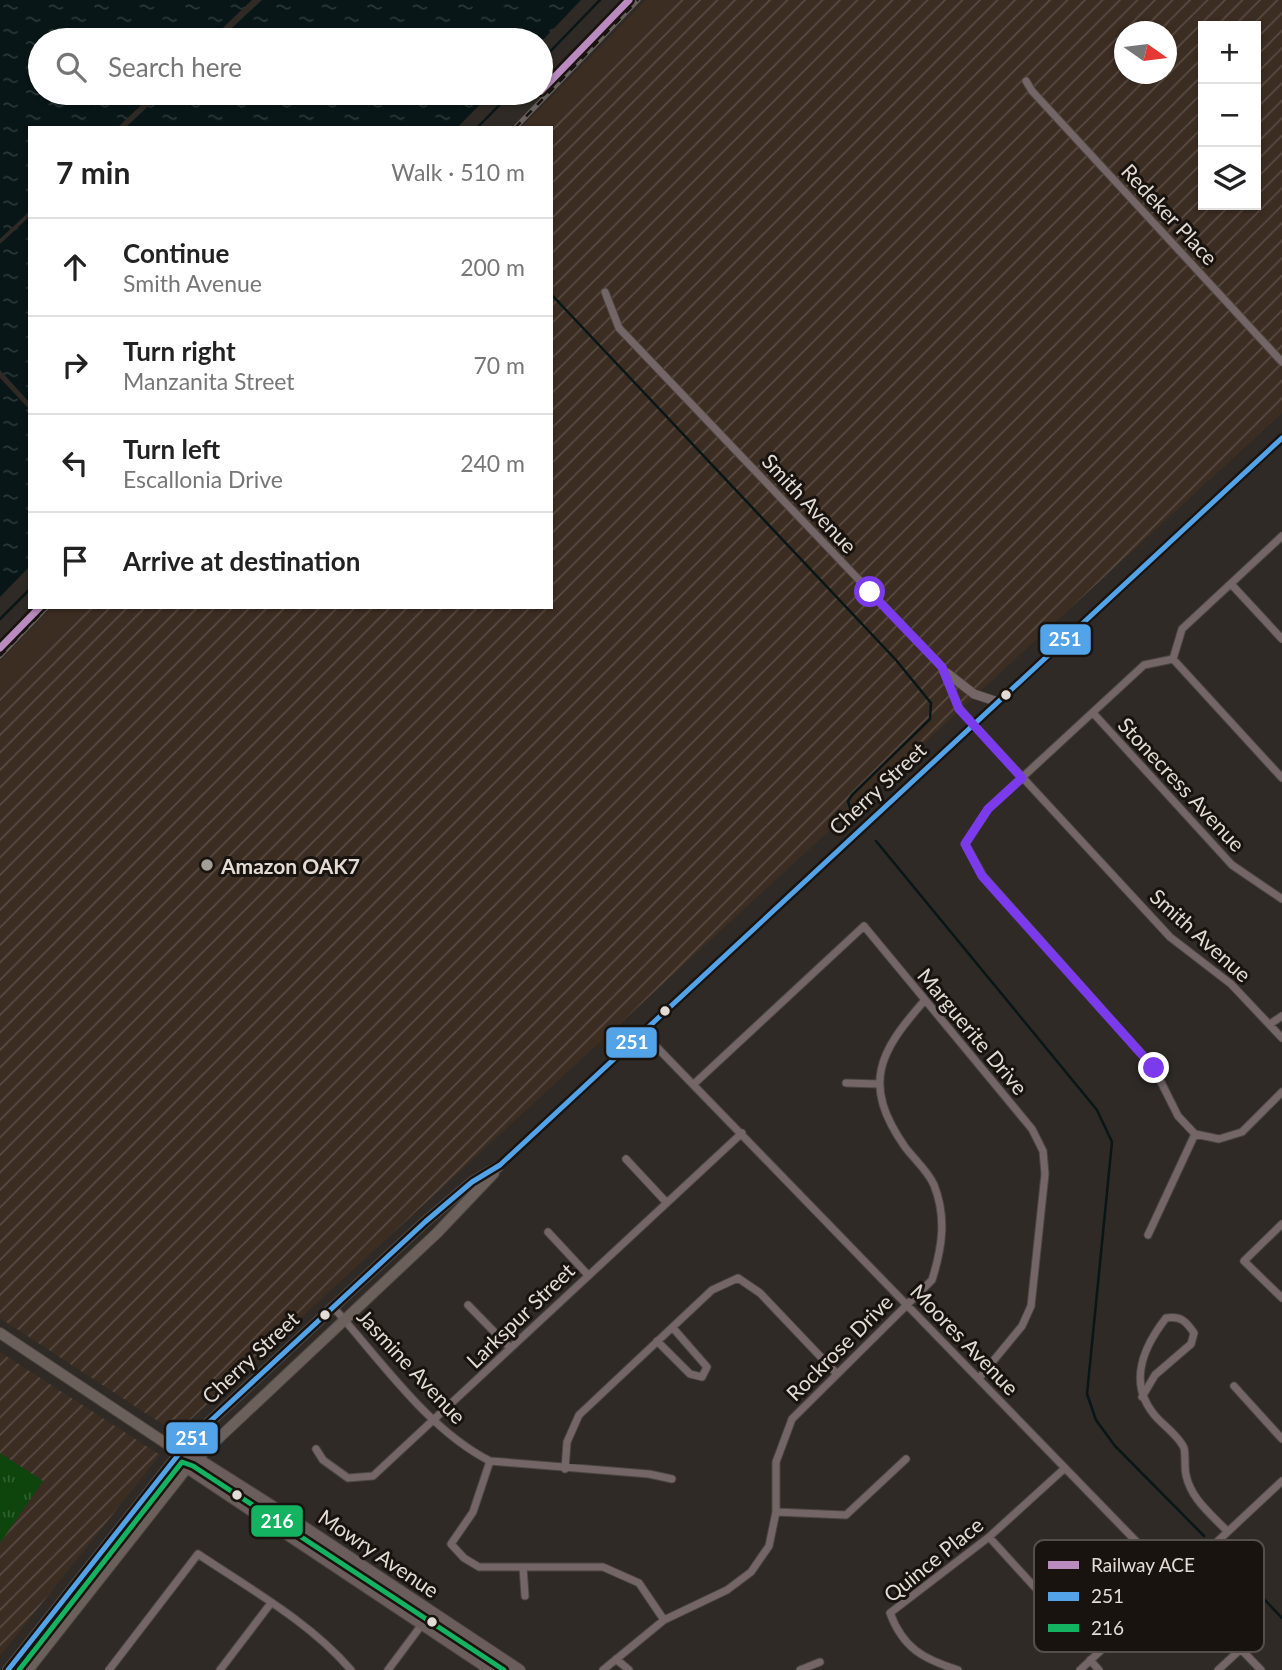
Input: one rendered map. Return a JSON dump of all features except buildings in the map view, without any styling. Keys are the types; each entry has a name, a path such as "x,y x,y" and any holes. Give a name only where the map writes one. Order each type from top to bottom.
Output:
{"main road":[{"name":"Cherry Street","path":"11,1668 179,1452 453,1198 498,1167"},
{"name":"Cherry Street","path":"28,1670 187,1468 479,1192 498,1167"},
{"name":"Mowry Avenue","path":"0,1333 179,1452 197,1458 520,1670"},
{"name":"Mowry Avenue","path":"179,1452 187,1468 491,1670"}],"street":[{"name":"Redeker Place","path":"1027,81 1032,91 1282,362"},
{"name":"Smith Avenue","path":"605,292 619,328 947,673 959,709 1170,937 1231,984 1282,1038"},
{"name":"Cherry Street","path":"498,1167 1282,438"},
{"path":"1173,659 1182,629 1282,536"},
{"path":"1231,584 1282,639"},
{"path":"1173,659 1144,665 988,809 965,844 982,876 1154,1068 1178,1116 1195,1134 1219,1139 1242,1132 1282,1092"},
{"path":"1173,659 1282,778"},
{"path":"947,673 974,694 998,702"},
{"name":"Stonecress Avenue","path":"1094,714 1232,865 1282,898"},
{"name":"Marguerite Drive","path":"695,1083 864,926 1032,1129 1043,1151 1045,1174 1031,1306 1022,1326 980,1377"},
{"name":"Rockrose Drive","path":"603,1670 664,1620 727,1590 751,1572 769,1546 776,1512 776,1462 792,1419 932,1280 942,1250 942,1214 933,1183 887,1117 879,1084 885,1054 896,1033 925,1000"},
{"path":"1270,1024 1282,1016"},
{"name":"Moores Avenue","path":"643,1033 695,1083 1136,1540"},
{"path":"846,1083 879,1084"},
{"name":"Larkspur Street","path":"316,1448 323,1460 348,1478 373,1476 742,1133"},
{"path":"1148,1235 1195,1134"},
{"path":"626,1159 666,1202"},
{"path":"1282,1224 1244,1261 1282,1298"},
{"path":"548,1232 588,1275"},
{"path":"565,1468 567,1442 579,1415 712,1290 738,1278 760,1293 836,1373"},
{"path":"468,1305 510,1348"},
{"name":"Jasmine Avenue","path":"333,1307 435,1421 468,1450 490,1461 649,1474 672,1479"},
{"path":"1142,1397 1156,1375 1191,1344 1194,1333 1187,1322 1177,1317 1166,1318 1148,1340 1139,1366 1142,1397 1183,1446 1185,1474 1193,1496 1227,1531"},
{"path":"657,1341 690,1374 702,1377 707,1367 673,1328"},
{"path":"1234,1386 1282,1438"},
{"path":"776,1512 846,1515 906,1459"},
{"path":"490,1461 473,1512 451,1544 464,1558 480,1567 603,1567 639,1584 664,1620"},
{"name":"Quince Place","path":"958,1670 925,1659 909,1648 896,1629 890,1613 989,1537 1065,1468"},
{"path":"1218,1540 1282,1480"},
{"path":"989,1537 1034,1586"},
{"path":"109,1670 198,1554 271,1603 336,1653 351,1670"},
{"path":"523,1567 525,1596"},
{"path":"220,1670 271,1603"},
{"path":"388,1670 432,1611"},
{"path":"1080,1670 1099,1652"},
{"path":"1218,1670 1238,1652"},
{"name":"Moores Avenue","path":"1244,1652 1261,1670"},
{"path":"616,1659 629,1670"},
{"path":"1090,1660 1099,1670"},
{"path":"800,1670 820,1661"}],"shaded area":[{"path":"646,0 712,0 553,126 523,126 543,105 553,105 553,95"},
{"path":"670,0 1282,0 1282,413 176,1433 0,1318 0,692 80,609 553,609 553,126 548,126"},
{"path":"50,609 123,609 0,729 0,661"},
{"path":"0,1352 160,1455 0,1656"}],"green space":[{"path":"0,1453 43,1481 0,1543"}],"water":[{"path":"0,0 252,0 223,28 28,28 28,105 141,105 119,126 28,126 28,213 0,239"},
{"path":"262,0 581,0 553,29 232,28"},
{"path":"149,105 479,105 459,126 127,126"},
{"path":"28,218 28,401 0,370 0,244"},
{"path":"0,378 28,408 28,568 0,597"}],"waterway":[{"path":"553,49 600,0"},
{"path":"479,126 499,105"},
{"path":"553,296 896,660 931,703 930,719 852,795 848,801 852,815"},
{"path":"0,619 28,591"},
{"path":"876,841 1097,1110 1112,1142 1087,1394 1096,1420 1115,1446 1204,1536"},
{"path":"1264,1599 1282,1618"}],"railway":[{"path":"553,88 638,0"},
{"path":"517,126 537,105"},
{"path":"0,656 45,609"}],"rail line":[{"name":"ACE","path":"553,79 629,0"},
{"name":"ACE","path":"0,648 38,609"}],"transit line":[{"name":"251","path":"8,1670 190,1440 425,1222 472,1182 500,1165 1282,438"},
{"name":"216","path":"19,1670 182,1462 193,1466 504,1670"}],"place":[{"name":"Amazon OAK7","path":"207,865"}],"route":[{"path":"870,592 947,673 959,709 1022,778 988,809 974,826 965,844 982,876 1154,1068"}]}
